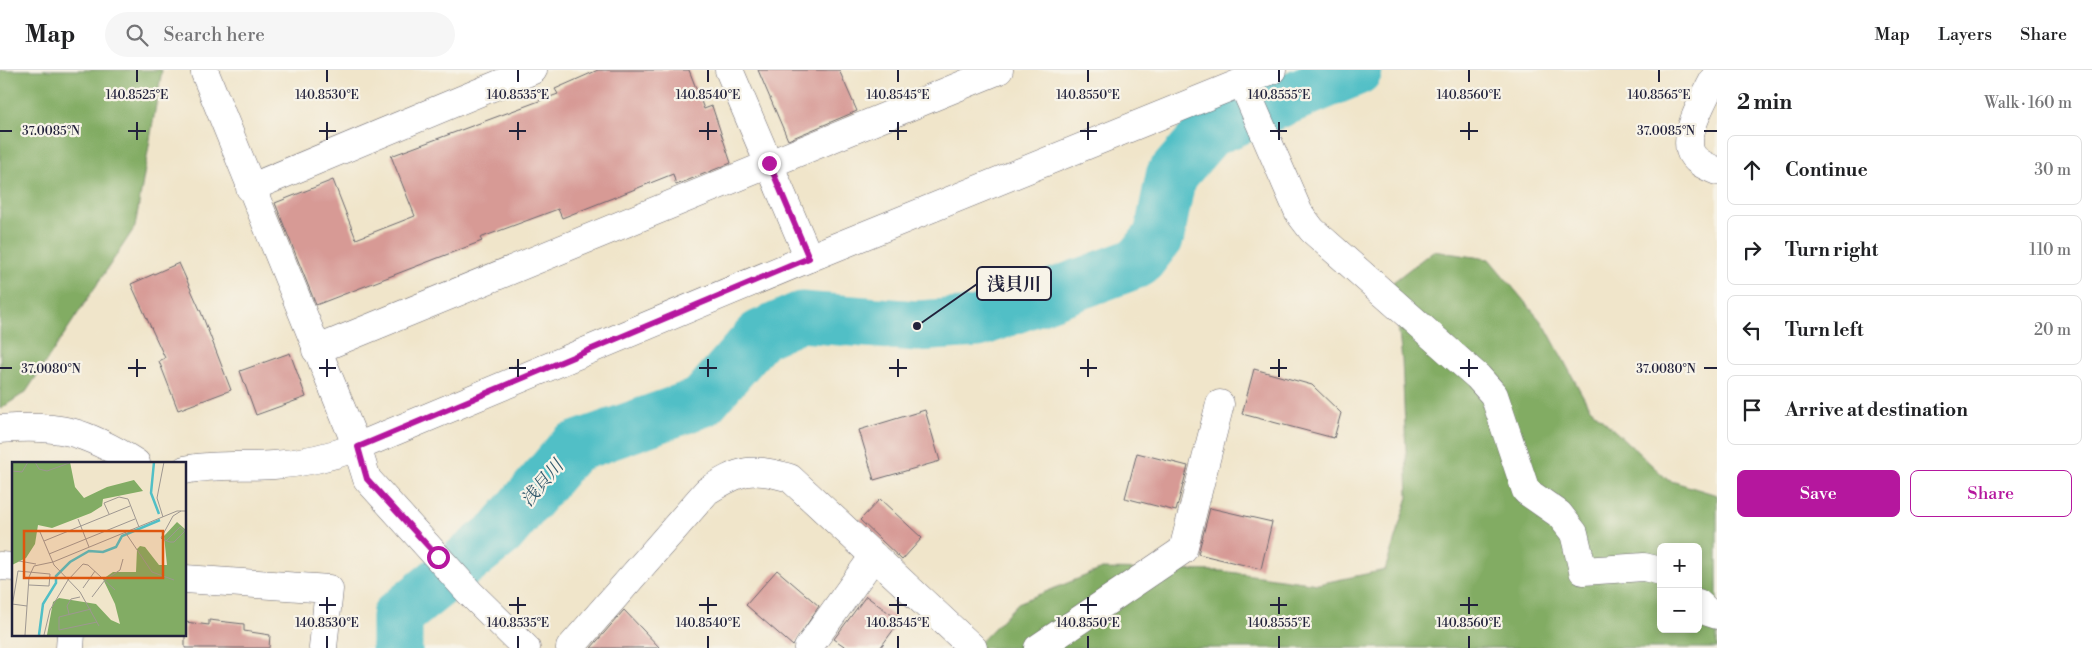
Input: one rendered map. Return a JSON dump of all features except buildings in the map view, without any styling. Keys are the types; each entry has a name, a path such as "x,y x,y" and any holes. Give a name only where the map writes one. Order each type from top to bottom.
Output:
{"street":[{"path":"250,188 533,70"},
{"path":"729,70 809,258"},
{"path":"316,350 999,70"},
{"path":"186,470 203,466 274,465 319,460 358,447 809,258 1251,104 1272,70"},
{"path":"205,73 316,350 358,447 367,479 470,594 523,645"},
{"path":"1717,74 1689,134 1690,151 1702,165 1717,171"},
{"path":"1251,104 1300,212 1312,230 1478,377 1494,395 1526,490 1559,514 1574,533 1583,571 1644,567 1657,570"},
{"path":"1038,648 1184,550 1220,404"},
{"path":"0,429 37,426 72,431 105,444 134,462"},
{"path":"570,648 707,492 732,476 750,471 772,472 790,478 973,648"},
{"path":"808,648 874,556"},
{"path":"186,578 329,589 323,648"},
{"path":"1702,606 1708,612 1717,615"}],"green space":[{"path":"0,70 162,70 135,227 26,392 0,409"},
{"path":"1433,251 1489,259 1545,326 1589,407 1668,480 1717,495 1717,648 975,648 1018,603 1102,569 1222,571 1318,584 1385,570 1408,497 1402,360 1393,282"}],"waterway":[{"name":"浅貝川","path":"397,648 397,616 501,532 572,448 702,402 760,335 801,317 917,326 978,322 1139,262 1159,236 1171,176 1209,132 1357,70"}],"place":[{"name":"浅貝川","path":"917,326"}],"route":[{"path":"438,557 367,479 358,447 809,258 769,163"}]}
